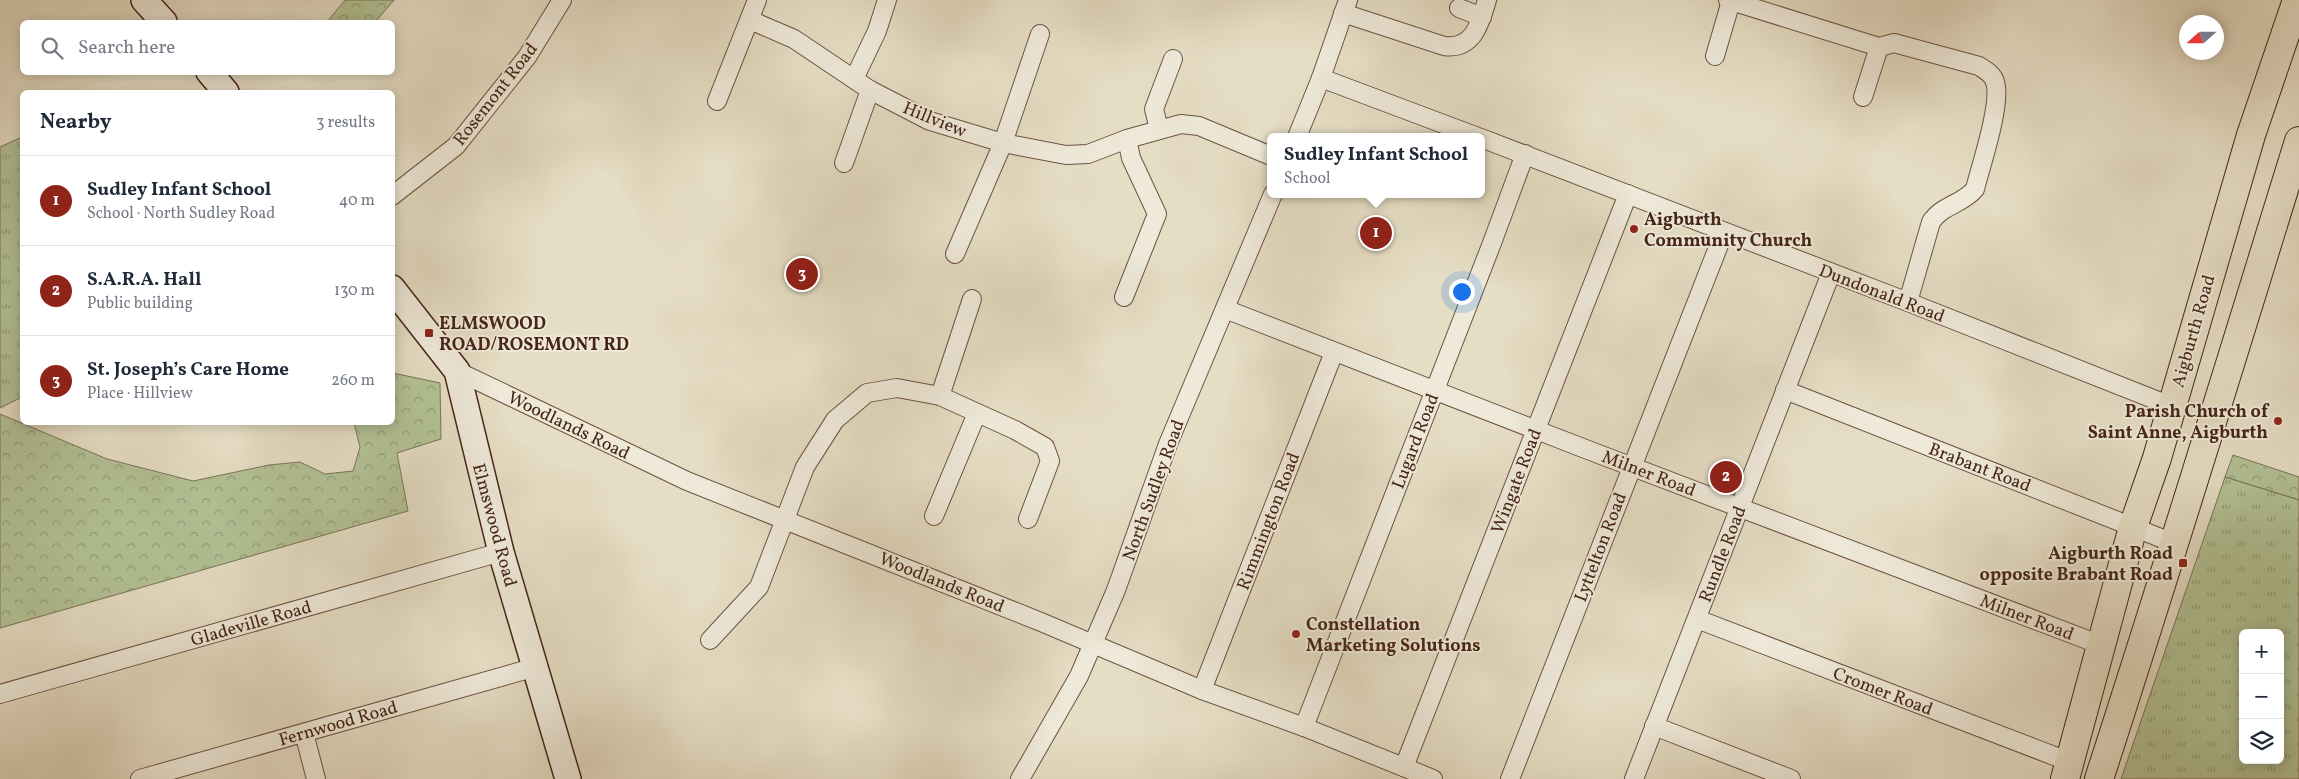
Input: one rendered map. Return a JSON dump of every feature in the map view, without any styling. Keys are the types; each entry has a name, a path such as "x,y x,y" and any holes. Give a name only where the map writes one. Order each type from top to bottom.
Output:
{"highway":[{"name":"Aigburth Road","path":"2067,771 2133,527 2157,458 2251,135 2297,0"},
{"path":"2099,779 2176,544 2198,465 2299,141"}],"street":[{"path":"144,0 162,20"},
{"name":"Rosemont Road","path":"395,194 456,146 527,57 562,0"},
{"path":"717,101 757,0"},
{"path":"854,79 877,30 887,0"},
{"path":"1714,56 1730,1 1880,47 1894,43 1979,66 1988,72 1995,81 1998,96 1975,189 1968,197 1936,214 1931,222 1908,302"},
{"path":"1299,133 1321,78 1345,6 1444,46 1455,47 1462,45 1470,39 1485,8 1459,8"},
{"name":"Hillview","path":"750,20 794,39 870,90 930,121 1002,143 1066,155 1088,154 1127,139 1181,124 1199,126 1267,154"},
{"path":"955,254 1002,143 1040,34"},
{"path":"1863,96 1880,47"},
{"path":"1159,130 1154,109 1173,59"},
{"path":"212,75 224,90"},
{"name":"Dundonald Road","path":"1321,78 1468,133"},
{"path":"844,164 870,90"},
{"path":"1124,297 1157,214 1132,158 1127,139"},
{"name":"Dundonald Road","path":"1485,139 1831,274 1908,302 2171,406"},
{"name":"Lugard Road","path":"1304,727 1435,390 1524,154"},
{"name":"Wingate Road","path":"1404,767 1628,194"},
{"name":"North Sudley Road","path":"1020,779 1078,676 1116,590 1168,444 1271,198"},
{"name":"Lyttelton Road","path":"1510,779 1724,232"},
{"name":"Rundle Road","path":"1634,779 1831,274"},
{"name":"Elmswood Road","path":"395,292 458,371 501,552 568,779"},
{"path":"940,396 972,299"},
{"name":"Milner Road","path":"1225,309 1536,430 2101,645"},
{"name":"Rimmington Road","path":"1202,690 1334,352"},
{"name":"Woodlands Road","path":"458,371 687,481 1202,690 1304,727 1433,779"},
{"path":"710,640 759,587 805,467 834,420 850,404 867,393 898,388 940,396 1045,447 1050,462 1028,518"},
{"name":"Brabant Road","path":"1785,390 2176,544"},
{"path":"934,516 977,413"},
{"name":"Gladeville Road","path":"0,694 501,552"},
{"name":"Cromer Road","path":"1697,619 2067,771"},
{"name":"Fernwood Road","path":"140,779 161,776 536,667"},
{"path":"1654,726 1791,779"},
{"path":"304,733 316,779"}],"green space":[{"path":"345,0 394,0 377,20 329,20"},
{"path":"20,138 20,398 0,408 0,147"},
{"path":"395,373 440,383 441,439 397,453 408,511 0,628 0,414 20,422 20,425 26,425 107,459 193,481 269,465 300,462 325,474 353,471 360,447 354,425 395,425"},
{"path":"2233,455 2299,477 2299,500 2225,477"},
{"path":"2225,477 2299,500 2299,779 2121,779"}],"place":[{"name":"Aigburth Community Church","path":"1634,229"},
{"name":"Sudley Infant School","path":"1376,233"},
{"name":"St. Joseph’s Care Home","path":"802,274"},
{"name":"ELMSWOOD ROAD/ROSEMONT RD","path":"429,333"},
{"name":"Parish Church of Saint Anne, Aigburth","path":"2278,421"},
{"name":"S.A.R.A. Hall","path":"1726,477"},
{"name":"Aigburth Road opposite Brabant Road","path":"2183,563"},
{"name":"Constellation Marketing Solutions","path":"1296,634"}]}
